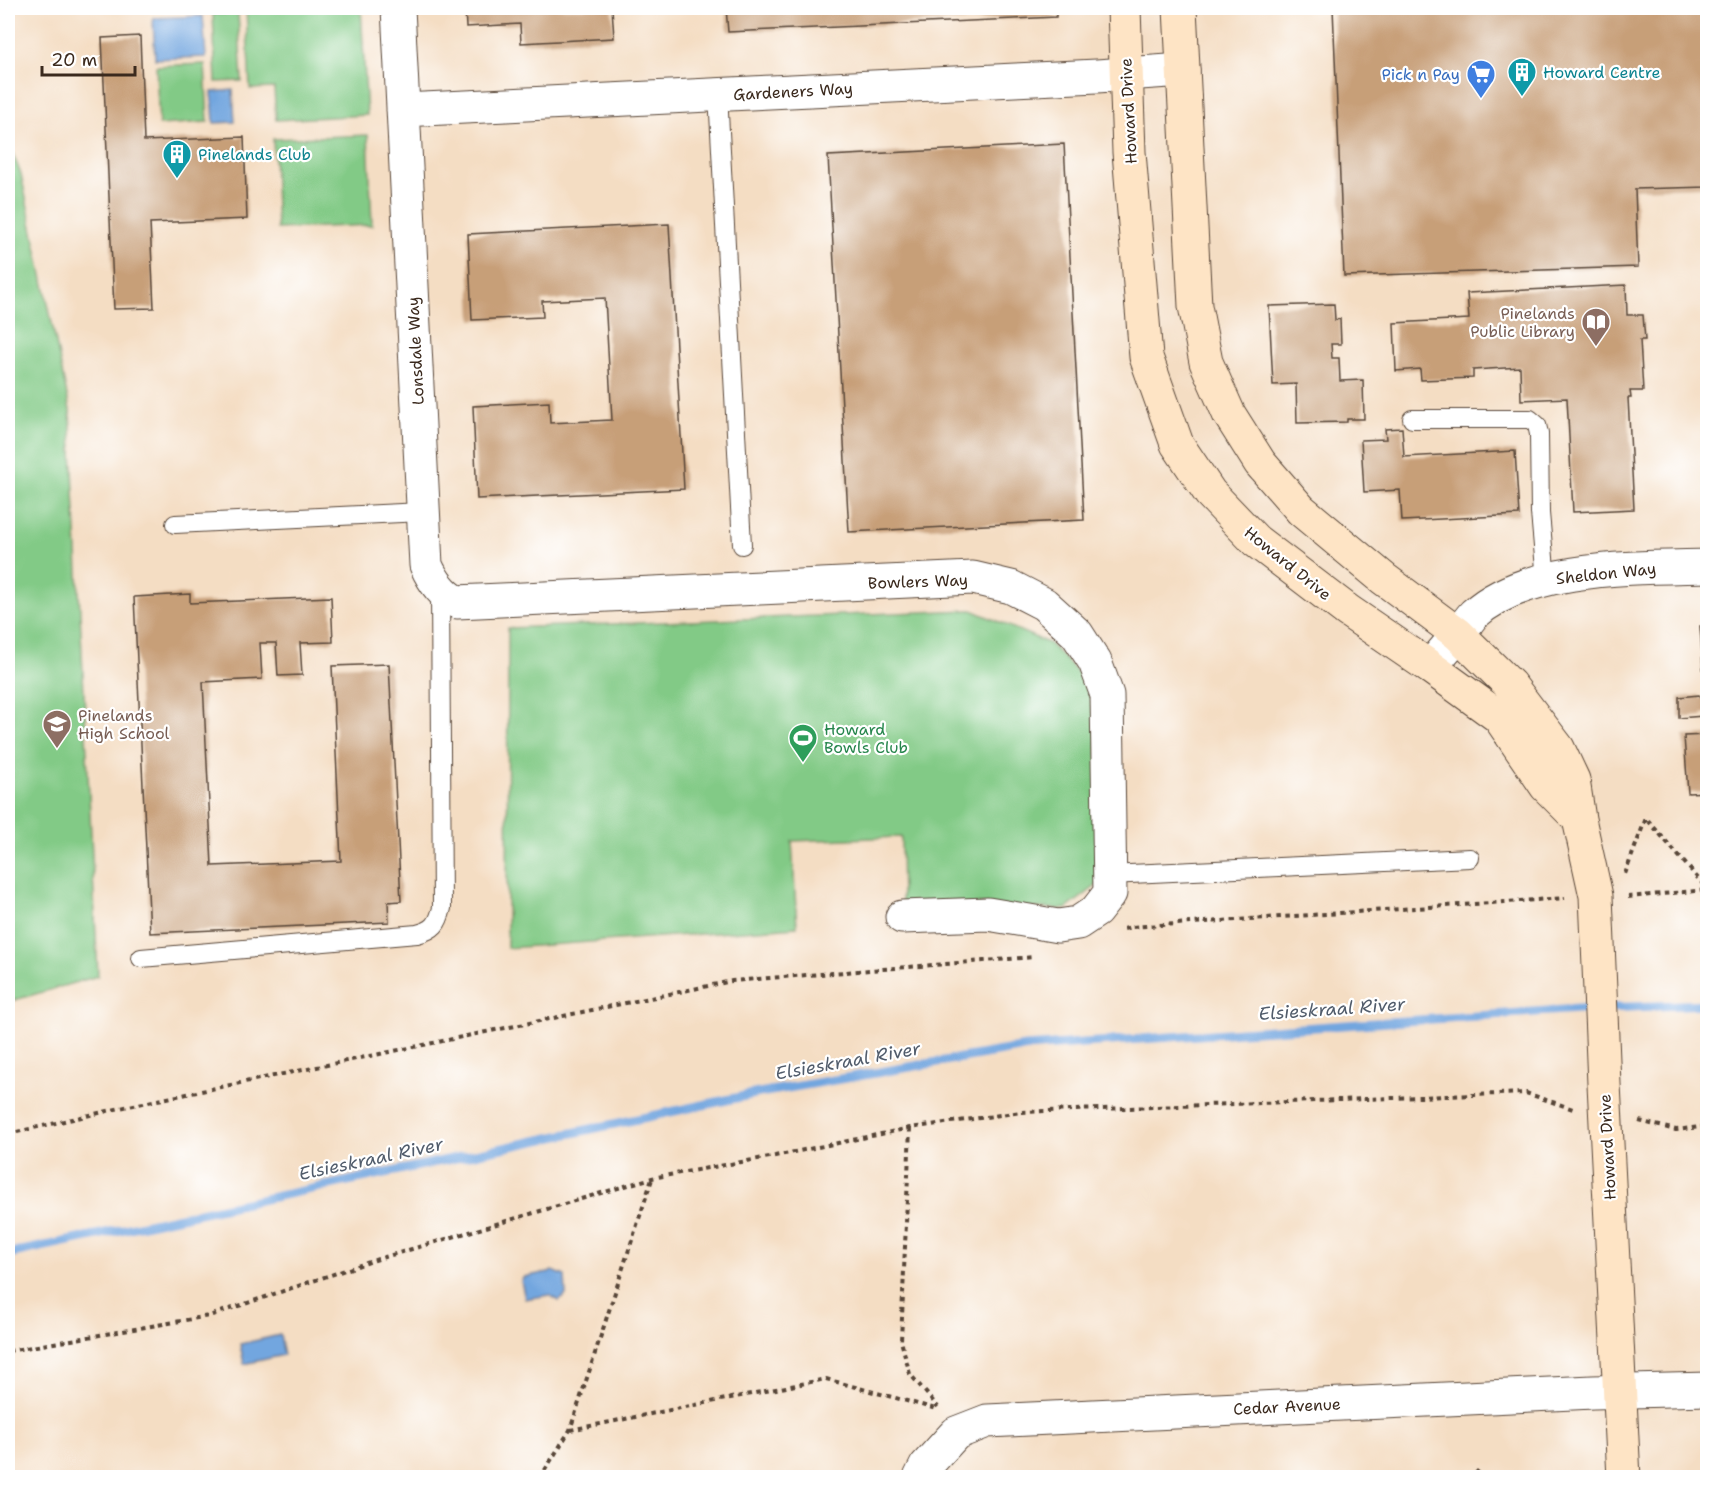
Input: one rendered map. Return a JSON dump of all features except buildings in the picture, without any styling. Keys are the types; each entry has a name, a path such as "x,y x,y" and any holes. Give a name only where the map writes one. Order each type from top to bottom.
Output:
{"street":[{"name":"Lonsdale Way","path":"398,8 422,512 426,565 440,588"},
{"name":"Howard Drive","path":"1124,8 1129,152 1146,357 1177,444 1210,493 1256,541 1348,611 1430,666 1499,717 1545,786 1579,819"},
{"name":"Howard Drive","path":"1180,8 1195,306 1206,362 1229,414 1260,463 1301,510 1384,579 1458,634 1510,685 1558,748 1573,780 1596,896 1624,1478"},
{"name":"Gardeners Way","path":"403,110 1184,70"},
{"name":"Sheldon Way","path":"1430,666 1474,614 1503,594 1570,574 1707,566"},
{"name":"Bowlers Way","path":"440,588 448,597 458,602 973,578 1011,587 1044,604 1077,634 1095,662 1107,694 1110,893 1096,910 1078,923 1058,926 988,914 902,916"},
{"name":"Cedar Avenue","path":"920,1478 926,1466 956,1433 987,1421 1621,1391 1707,1389"}],"lane":[{"path":"718,94 742,545"},
{"path":"1412,419 1530,419 1537,425 1540,513 1546,580"},
{"path":"175,524 422,512"},
{"path":"141,958 417,934 429,931 439,921 442,908 440,588"},
{"path":"1109,875 1470,858"}],"path":[{"path":"1620,898 1707,890 1646,818 1624,876"},
{"path":"1120,931 1131,927 1574,898"},
{"path":"8,1134 129,1106 732,981 1042,956"},
{"path":"8,1351 209,1316 378,1259 652,1178 775,1156 910,1128 1022,1112 1526,1093 1584,1113 1605,1098 1676,1130 1707,1126"},
{"path":"570,1430 826,1379 941,1411 910,1374 901,1341 910,1128"},
{"path":"540,1478 570,1430 652,1178"}],"green space":[{"path":"246,8 361,8 367,115 276,120 274,88 250,89"},
{"path":"238,13 242,81 216,82 213,14"},
{"path":"205,64 208,122 159,125 156,66"},
{"path":"368,135 372,225 277,229 273,139"},
{"name":"Pinelands High School","path":"8,143 21,174 70,410 98,976 8,1002"},
{"name":"Howard Bowls Club","path":"972,610 1050,644 1096,691 1100,883 1066,909 902,904 901,837 792,841 797,927 507,948 508,628"}],"water":[{"path":"203,16 206,57 155,59 153,18"},
{"path":"233,90 235,122 214,123 212,92"},
{"path":"553,1271 565,1276 566,1295 558,1301 550,1295 525,1299 521,1281 524,1277"},
{"path":"280,1335 284,1355 244,1364 240,1344"}],"waterway":[{"name":"Elsieskraal River","path":"8,1254 759,1093 1025,1047 1578,1009 1708,1004"}],"place":[{"name":"Howard Centre","path":"1522,98"},
{"name":"Pick n Pay","path":"1481,100"},
{"name":"Pinelands Club","path":"177,180"},
{"name":"Pinelands Public Library","path":"1596,348"},
{"name":"Pinelands High School","path":"57,750"},
{"name":"Howard Bowls Club","path":"803,764"}]}
